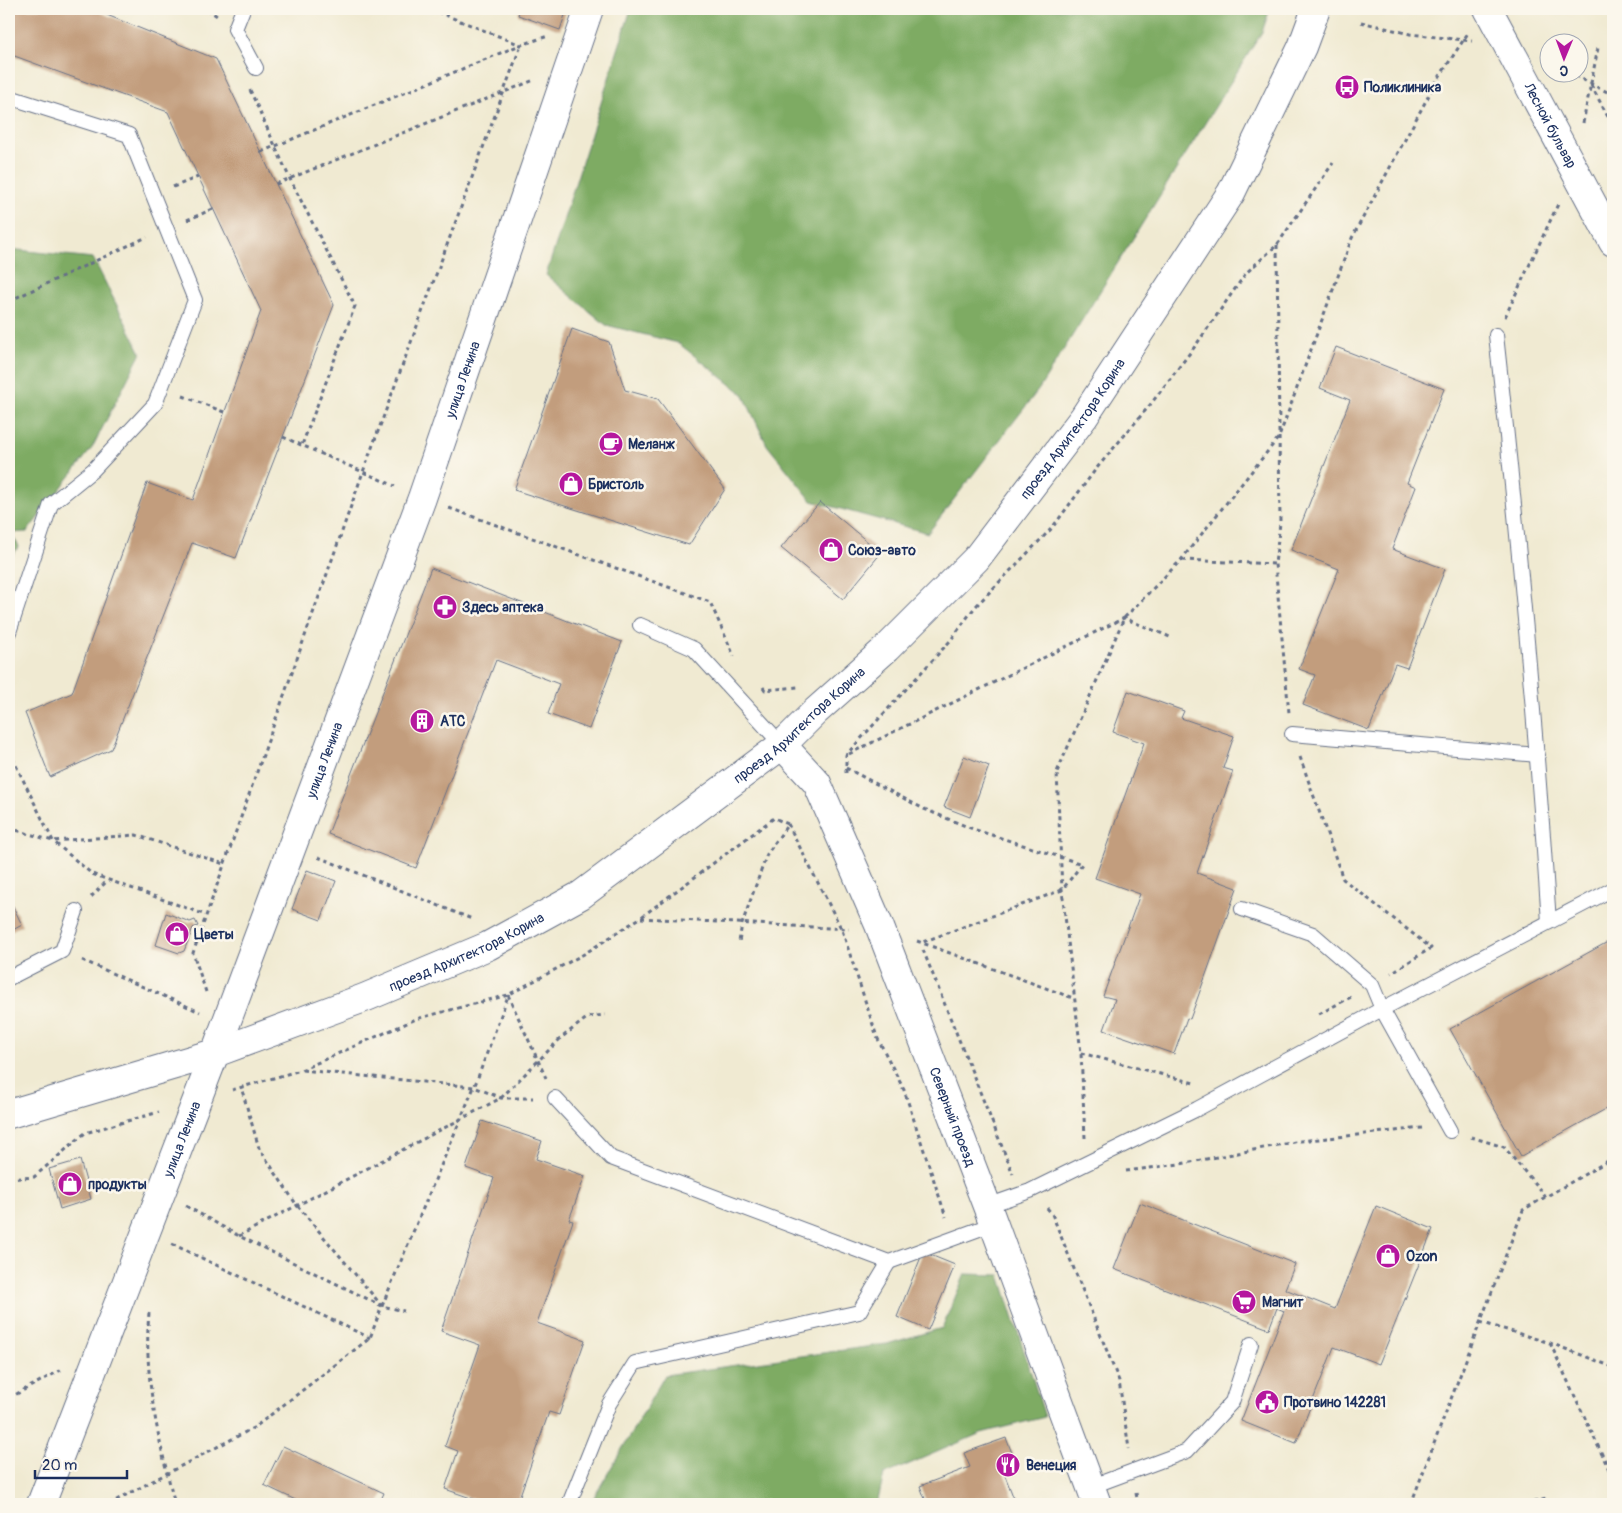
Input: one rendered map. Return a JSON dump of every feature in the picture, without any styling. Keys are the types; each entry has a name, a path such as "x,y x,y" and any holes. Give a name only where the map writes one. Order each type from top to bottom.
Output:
{"street":[{"name":"проезд Архитектора Корина","path":"9,1114 217,1037 364,998 488,946 581,895 782,745 816,711 887,648 976,559 1084,417 1231,193 1302,47 1316,9"},
{"name":"улица Ленина","path":"41,1504 196,1102 217,1037 292,847 422,498 586,17"},
{"name":"Лесной бульвар","path":"1481,17 1574,170 1613,242"},
{"name":"Северный проезд","path":"782,745 817,783 879,925 990,1215 1094,1496"}],"lane":[{"path":"243,9 235,28 256,68"},
{"path":"9,96 129,135 195,300 155,404 99,463 51,504 9,632"},
{"path":"1496,335 1522,565 1538,754 1549,922"},
{"path":"640,624 694,649 782,745"},
{"path":"1292,734 1538,754"},
{"path":"568,1504 609,1404 635,1363 859,1312 889,1262 953,1238 1030,1192 1197,1109 1382,1009 1613,889"},
{"path":"1242,909 1314,934 1372,985 1382,1009 1450,1131"},
{"path":"9,978 62,951 76,911"},
{"path":"555,1098 611,1158 889,1262"},
{"path":"1094,1496 1133,1471 1187,1451 1232,1402 1251,1344"}],"path":[{"path":"207,9 217,16 221,24"},
{"path":"430,9 521,45"},
{"path":"261,152 586,17"},
{"path":"846,755 1124,618 1181,560 1279,437 1352,238 1436,82 1481,17"},
{"path":"1361,22 1410,34 1463,41"},
{"path":"217,1037 193,953 363,472 521,45"},
{"path":"1496,335 1574,170 1598,48"},
{"path":"276,184 569,66"},
{"path":"1586,82 1613,95"},
{"path":"1590,84 1613,126"},
{"path":"248,85 290,179 355,306 302,445"},
{"path":"846,775 846,755 950,641 974,607 1052,528 1096,469 1190,352 1246,273 1277,245 1333,163"},
{"path":"9,301 166,228"},
{"path":"1277,245 1280,524 1275,564 1286,696 1292,734 1343,879 1431,948 1372,985"},
{"path":"161,387 224,412"},
{"path":"283,437 422,498 710,602 734,658"},
{"path":"1181,560 1275,564"},
{"path":"1124,618 1170,637"},
{"path":"1086,1144 1081,1053 1062,890 1057,772 1124,618"},
{"path":"758,684 765,690 799,687"},
{"path":"9,751 53,841 92,874 206,915"},
{"path":"846,768 924,809 973,828 1082,864 1062,890 920,943"},
{"path":"9,1179 34,1177 86,1133 301,1070 416,1019 508,995 584,954 640,918 774,818 788,824 842,930 877,1037 904,1090 953,1238"},
{"path":"739,942 742,924 768,854 788,824"},
{"path":"9,828 53,841 136,834 224,864"},
{"path":"292,847 476,921"},
{"path":"916,934 1013,1175 1039,1198 1052,1214 1119,1381 1138,1504"},
{"path":"62,951 217,1037"},
{"path":"301,1070 474,1087 501,1098 555,1098 508,995"},
{"path":"109,1504 166,1472 255,1427 370,1338 462,1118 508,995"},
{"path":"239,1236 296,1204 501,1098 538,1060 588,1018 605,1015"},
{"path":"1081,1053 1194,1083"},
{"path":"241,1087 259,1148 296,1204 382,1306"},
{"path":"1121,1171 1180,1164 1300,1141 1433,1126 1504,1147 1546,1197"},
{"path":"1410,1504 1523,1210 1613,1158"},
{"path":"161,1192 239,1236 382,1306 404,1311"},
{"path":"146,1231 370,1338"},
{"path":"149,1306 147,1332 156,1428 175,1504"},
{"path":"1480,1322 1550,1343 1613,1367"},
{"path":"1550,1343 1613,1478"},
{"path":"9,1398 101,1349"},
{"path":"1526,1504 1546,1499 1558,1504"}],"green space":[{"path":"631,9 1270,9 1262,32 1039,389 928,533 812,501 767,445 743,394 678,343 606,325 546,275"},
{"path":"9,249 93,258 141,353 92,448 27,532 10,533 19,546 9,560"},
{"path":"965,1274 1000,1275 1045,1417 981,1433 884,1475 877,1504 590,1504 665,1375 887,1344 942,1328"}],"building":[{"path":"9,9 92,9 216,59 334,305 236,558 192,543 111,749 50,777 25,713 72,693 147,483 193,500 261,311 168,112 9,54"},
{"path":"520,9 567,9 560,30 518,15"},
{"name":"Меланж","path":"572,329 609,342 625,390 658,399 725,489 689,545 514,490"},
{"path":"1336,347 1444,389 1407,483 1416,487 1392,549 1445,569 1407,668 1395,664 1369,730 1303,705 1315,675 1299,669 1339,569 1291,550 1350,400 1320,388"},
{"name":"Союз-авто","path":"820,502 881,553 843,599 781,548"},
{"name":"АТС","path":"431,568 622,642 589,729 548,714 559,684 496,660 416,868 328,834"},
{"path":"1128,691 1184,711 1181,718 1234,736 1223,768 1233,771 1197,873 1237,888 1190,1019 1187,1018 1174,1054 1104,1030 1115,999 1103,996 1140,894 1095,878 1144,743 1113,732"},
{"path":"964,756 989,766 970,817 944,807"},
{"path":"307,870 336,881 321,920 292,909"},
{"path":"9,898 22,925 9,932"},
{"path":"166,913 190,922 195,920 198,926 193,928 184,951 179,953 156,945"},
{"path":"1613,939 1613,1105 1521,1156 1450,1029"},
{"path":"482,1121 542,1141 536,1159 585,1176 569,1220 573,1221 537,1323 585,1340 559,1415 549,1412 517,1504 488,1504 445,1489 458,1451 445,1446 480,1345 441,1331 494,1178 466,1168"},
{"name":"продукты","path":"80,1160 91,1199 60,1209 49,1169"},
{"path":"1140,1203 1295,1264 1285,1289 1335,1309 1376,1206 1433,1229 1379,1364 1334,1347 1296,1443 1241,1421 1284,1311 1277,1308 1269,1329 1114,1269"},
{"path":"923,1252 955,1265 928,1330 897,1317"},
{"path":"1006,1438 1018,1468 1004,1473 1016,1504 927,1504 920,1486 970,1467 964,1453"},
{"path":"283,1446 384,1493 379,1504 304,1504 264,1485"}],"place":[{"name":"Поликлиника","path":"1347,87"},
{"name":"Меланж","path":"611,444"},
{"name":"Бристоль","path":"571,484"},
{"name":"Союз-авто","path":"831,550"},
{"name":"Здесь аптека","path":"445,607"},
{"name":"АТС","path":"422,721"},
{"name":"Цветы","path":"177,934"},
{"name":"продукты","path":"70,1184"},
{"name":"Ozon","path":"1388,1256"},
{"name":"Магнит","path":"1244,1302"},
{"name":"Протвино 142281","path":"1267,1402"},
{"name":"Венеция","path":"1008,1465"}]}
